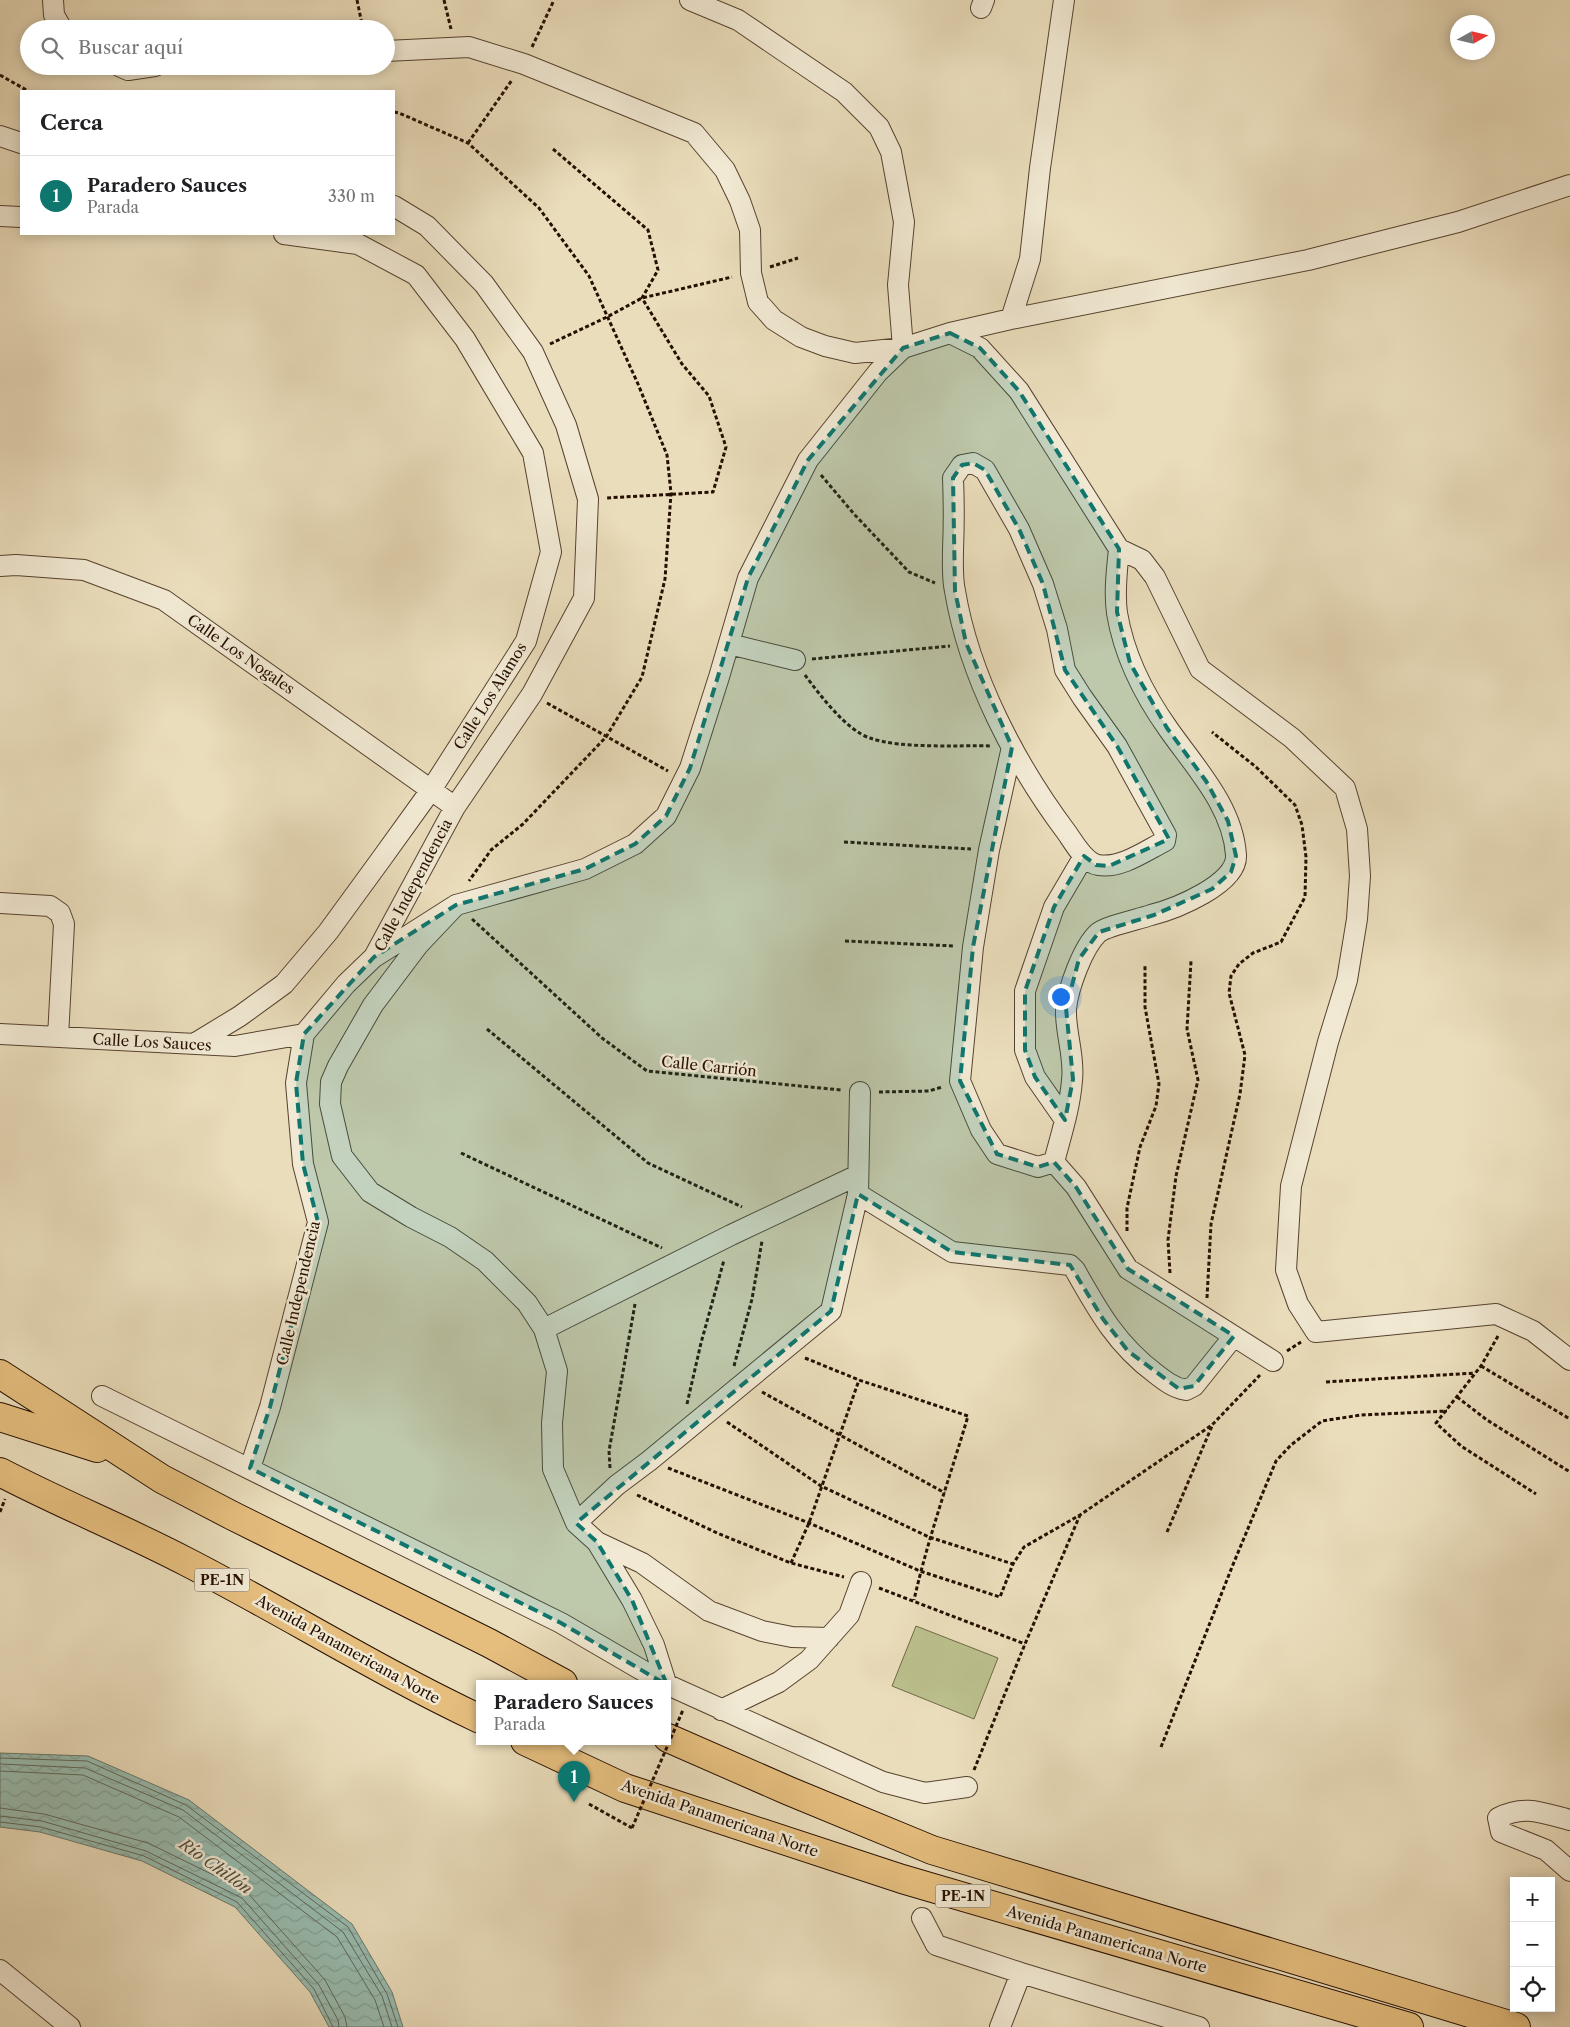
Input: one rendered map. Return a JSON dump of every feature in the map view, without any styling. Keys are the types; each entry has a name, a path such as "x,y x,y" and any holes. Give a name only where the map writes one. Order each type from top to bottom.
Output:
{"highway":[{"path":"0,1374 162,1479 490,1643 558,1680"},
{"path":"0,1417 129,1458"},
{"name":"Avenida Panamericana Norte","path":"0,1472 187,1562 438,1699 476,1717"},
{"name":"PE-1N","path":"671,1739 822,1806 932,1850 1516,2027"},
{"name":"Avenida Panamericana Norte","path":"534,1745 625,1788 902,1879 1409,2027"}],"street":[{"path":"54,0 54,15 57,20"},
{"path":"690,0 738,20 844,92 879,128 891,152 904,222 898,285 903,348"},
{"path":"1011,319 1030,259 1040,168 1064,0"},
{"path":"395,51 469,47 524,64 694,133 725,170 740,201 750,230 751,273 758,302 774,320 801,337 825,346 855,353 903,348 950,333 1011,319 1308,260 1458,222 1570,184"},
{"path":"0,136 20,143"},
{"name":"Calle Independencia","path":"250,1468 270,1407 318,1222 303,1164 296,1082 304,1034 346,984 374,957 455,808 532,694 584,598 588,499 566,425 533,352 484,284 427,226 395,207"},
{"path":"0,216 20,217"},
{"name":"Calle Los Alamos","path":"194,1044 240,1016 284,984 328,932 431,790 526,640 551,552 533,453 465,339 416,275 358,244 291,235"},
{"path":"950,333 980,348 1019,391 1119,549 1142,560 1154,577 1200,669 1292,738 1346,788 1357,829 1360,876 1358,910 1347,980 1328,1042 1291,1186 1286,1270 1298,1304 1316,1332 1496,1314 1533,1332 1570,1360"},
{"path":"374,957 456,905 585,869 635,844 666,816 690,768 748,578 808,460 878,372 903,348"},
{"path":"973,463 984,470 1019,528 1043,584 1057,629 1065,670 1117,746 1166,834 1165,841 1109,866 1096,865 1084,856 1042,801 1012,747 966,644 955,591 953,478 962,464 973,463"},
{"path":"1054,1162 1073,1079 1066,1008 1079,959 1098,932 1154,915 1212,889 1231,872 1236,856 1228,821 1206,781 1167,728 1130,663 1117,612 1119,549"},
{"name":"Calle Los Nogales","path":"0,566 16,565 84,570 164,600 455,808"},
{"path":"729,644 795,660"},
{"path":"1012,747 990,850 973,947 960,1081 981,1130 997,1154 1038,1167 1054,1162"},
{"path":"1065,1120 1035,1077 1025,1050 1025,991 1054,907 1084,856"},
{"path":"0,903 50,906 60,913 64,924 58,1037"},
{"path":"456,905 419,944 374,1005 338,1066 331,1082 330,1104 342,1156 370,1192 411,1217 450,1237 485,1261 527,1303 544,1329 558,1371 552,1423 553,1469 576,1523 597,1542 642,1564 709,1611 762,1631 792,1636 829,1638"},
{"name":"Calle Los Sauces","path":"0,1034 234,1046 304,1034"},
{"path":"576,1523 617,1485 649,1461 831,1311 858,1184 860,1092"},
{"path":"1054,1162 1076,1186 1128,1269 1273,1361"},
{"path":"858,1184 952,1252 1070,1265 1102,1319 1128,1351 1156,1374 1179,1389 1186,1390 1194,1386 1234,1336"},
{"path":"544,1329 731,1235 766,1219 858,1184"},
{"path":"102,1396 561,1623 659,1680"},
{"path":"597,1542 632,1600 654,1645 665,1680"},
{"path":"721,1710 780,1682 809,1660 849,1615 861,1582"},
{"path":"671,1686 883,1782 925,1793 967,1787"},
{"path":"1570,1820 1532,1811 1511,1811 1498,1818 1501,1832 1546,1850 1570,1871"},
{"path":"922,1918 936,1944 1021,1973 1199,2027"},
{"path":"0,1970 70,2027"},
{"path":"1000,2027 1021,1973"}],"path":[{"path":"357,0 361,20"},
{"path":"444,0 455,48"},
{"path":"0,76 26,90"},
{"path":"553,148 648,230 658,270 642,298"},
{"path":"533,352 642,298 751,273 798,258"},
{"path":"588,499 713,492 726,446 709,396 682,364 642,298"},
{"path":"808,460 854,514 909,572 955,591"},
{"path":"795,660 867,655 966,644"},
{"path":"795,660 818,693 847,723 869,738 903,744 1012,747"},
{"path":"532,694 684,780"},
{"path":"1206,1318 1211,1224 1240,1094 1244,1056 1229,993 1231,976 1239,964 1253,953 1281,942 1305,896 1306,857 1302,825 1295,805 1256,767 1212,732"},
{"path":"844,842 990,850"},
{"name":"Calle Carrión","path":"456,905 602,1038 647,1071 860,1092 929,1091 960,1081"},
{"path":"845,941 973,947"},
{"path":"1171,1296 1168,1240 1176,1176 1198,1080 1187,1029 1191,961"},
{"path":"1127,1234 1127,1208 1140,1147 1156,1106 1159,1084 1145,1007 1145,966"},
{"path":"487,1029 648,1163 766,1219 752,1299 726,1396"},
{"path":"461,1153 684,1259"},
{"path":"679,1436 701,1343 731,1235"},
{"path":"639,1281 609,1451 610,1474 617,1485 717,1533 791,1563 861,1582 914,1600 1025,1644"},
{"path":"1508,1320 1481,1366 1436,1423 1461,1446 1536,1494"},
{"path":"649,1461 809,1523 920,1571 1000,1597 1013,1564 1024,1547 1080,1515 1212,1425 1273,1361 1316,1332"},
{"path":"783,1349 859,1380 968,1416 920,1571 914,1600"},
{"path":"1481,1366 1570,1419"},
{"path":"1326,1382 1475,1373"},
{"path":"791,1563 809,1523 820,1486 859,1380"},
{"path":"743,1382 945,1493"},
{"path":"1458,1397 1487,1420 1570,1472"},
{"path":"710,1410 820,1486 930,1537 1013,1564"},
{"path":"1161,1747 1232,1567 1276,1462 1291,1445 1322,1421 1361,1415 1447,1411"},
{"path":"1167,1532 1212,1425"},
{"path":"967,1787 1080,1515"},
{"path":"671,1738 683,1710"},
{"path":"589,1804 632,1828 668,1745"}],"highlighted area":[{"path":"950,333 980,348 1019,391 1119,549 1117,612 1130,663 1167,728 1206,781 1228,821 1236,856 1231,872 1212,889 1154,915 1099,932 1079,959 1066,1008 1073,1079 1065,1120 1035,1077 1025,1050 1025,991 1054,907 1084,856 1096,865 1109,866 1169,839 1117,746 1065,670 1043,584 1019,529 985,470 973,463 962,465 953,478 955,591 966,643 1012,747 973,947 960,1081 997,1154 1038,1167 1054,1162 1076,1187 1128,1269 1234,1336 1194,1386 1179,1389 1128,1351 1103,1319 1070,1265 952,1252 858,1194 831,1311 576,1523 597,1542 632,1600 667,1685 561,1623 250,1468 270,1407 318,1222 303,1164 296,1083 304,1034 374,957 456,905 585,869 635,844 666,816 690,768 748,578 808,460 903,348"}],"green space":[{"path":"916,1626 998,1658 974,1719 892,1686"}],"water":[{"name":"Río Chillón","path":"0,1753 88,1756 189,1800 352,1924 392,1992 403,2027 329,2027 310,1992 235,1907 142,1861 40,1832 0,1827"}],"place":[{"name":"Paradero Sauces","path":"574,1802"}]}
